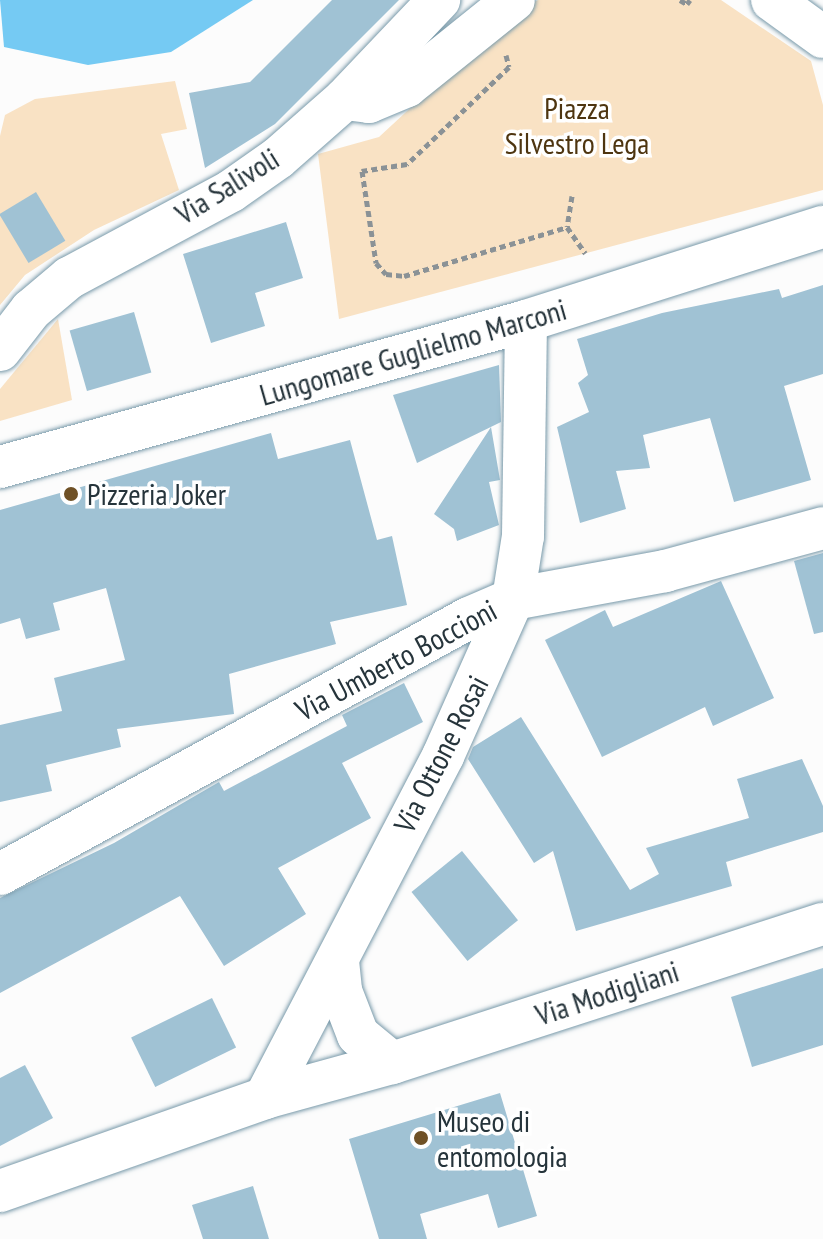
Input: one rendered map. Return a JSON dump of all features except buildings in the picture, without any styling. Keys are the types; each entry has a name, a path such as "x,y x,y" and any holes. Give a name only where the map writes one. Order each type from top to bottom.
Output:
{"street":[{"name":"Via Salivoli","path":"0,350 31,310 69,278 231,191 345,99 439,0"},
{"path":"345,99 369,102 407,86 514,0"},
{"path":"772,0 823,37"},
{"name":"Lungomare Guglielmo Marconi","path":"0,467 526,321 823,227"},
{"name":"Via Ottone Rosai","path":"265,1098 443,756 513,599 523,536 526,321"},
{"name":"Via Umberto Boccioni","path":"0,874 469,618 513,599 651,574 823,528"},
{"name":"Via Modigliani","path":"0,1191 265,1098 392,1063 823,924"},
{"path":"338,961 341,991 358,1035 392,1063"}],"path":[{"path":"680,0 687,4 690,0"},
{"path":"505,50 509,67 407,164 362,171 376,263 386,274 404,276 567,227"},
{"path":"572,196 567,227 585,253"}],"green space":[{"name":"Piazza Silvestro Lega","path":"538,0 721,0 811,61 823,105 823,190 339,319 318,154 379,137 512,14"},
{"path":"175,81 187,129 161,134 179,190 94,230 25,275 0,305 0,136 5,115 35,99"},
{"path":"58,319 72,400 0,421 0,389"}],"water":[{"path":"0,0 253,0 171,52 88,65 4,47"}],"place":[{"name":"Pizzeria Joker","path":"71,494"},
{"name":"Museo di entomologia","path":"421,1138"}]}
